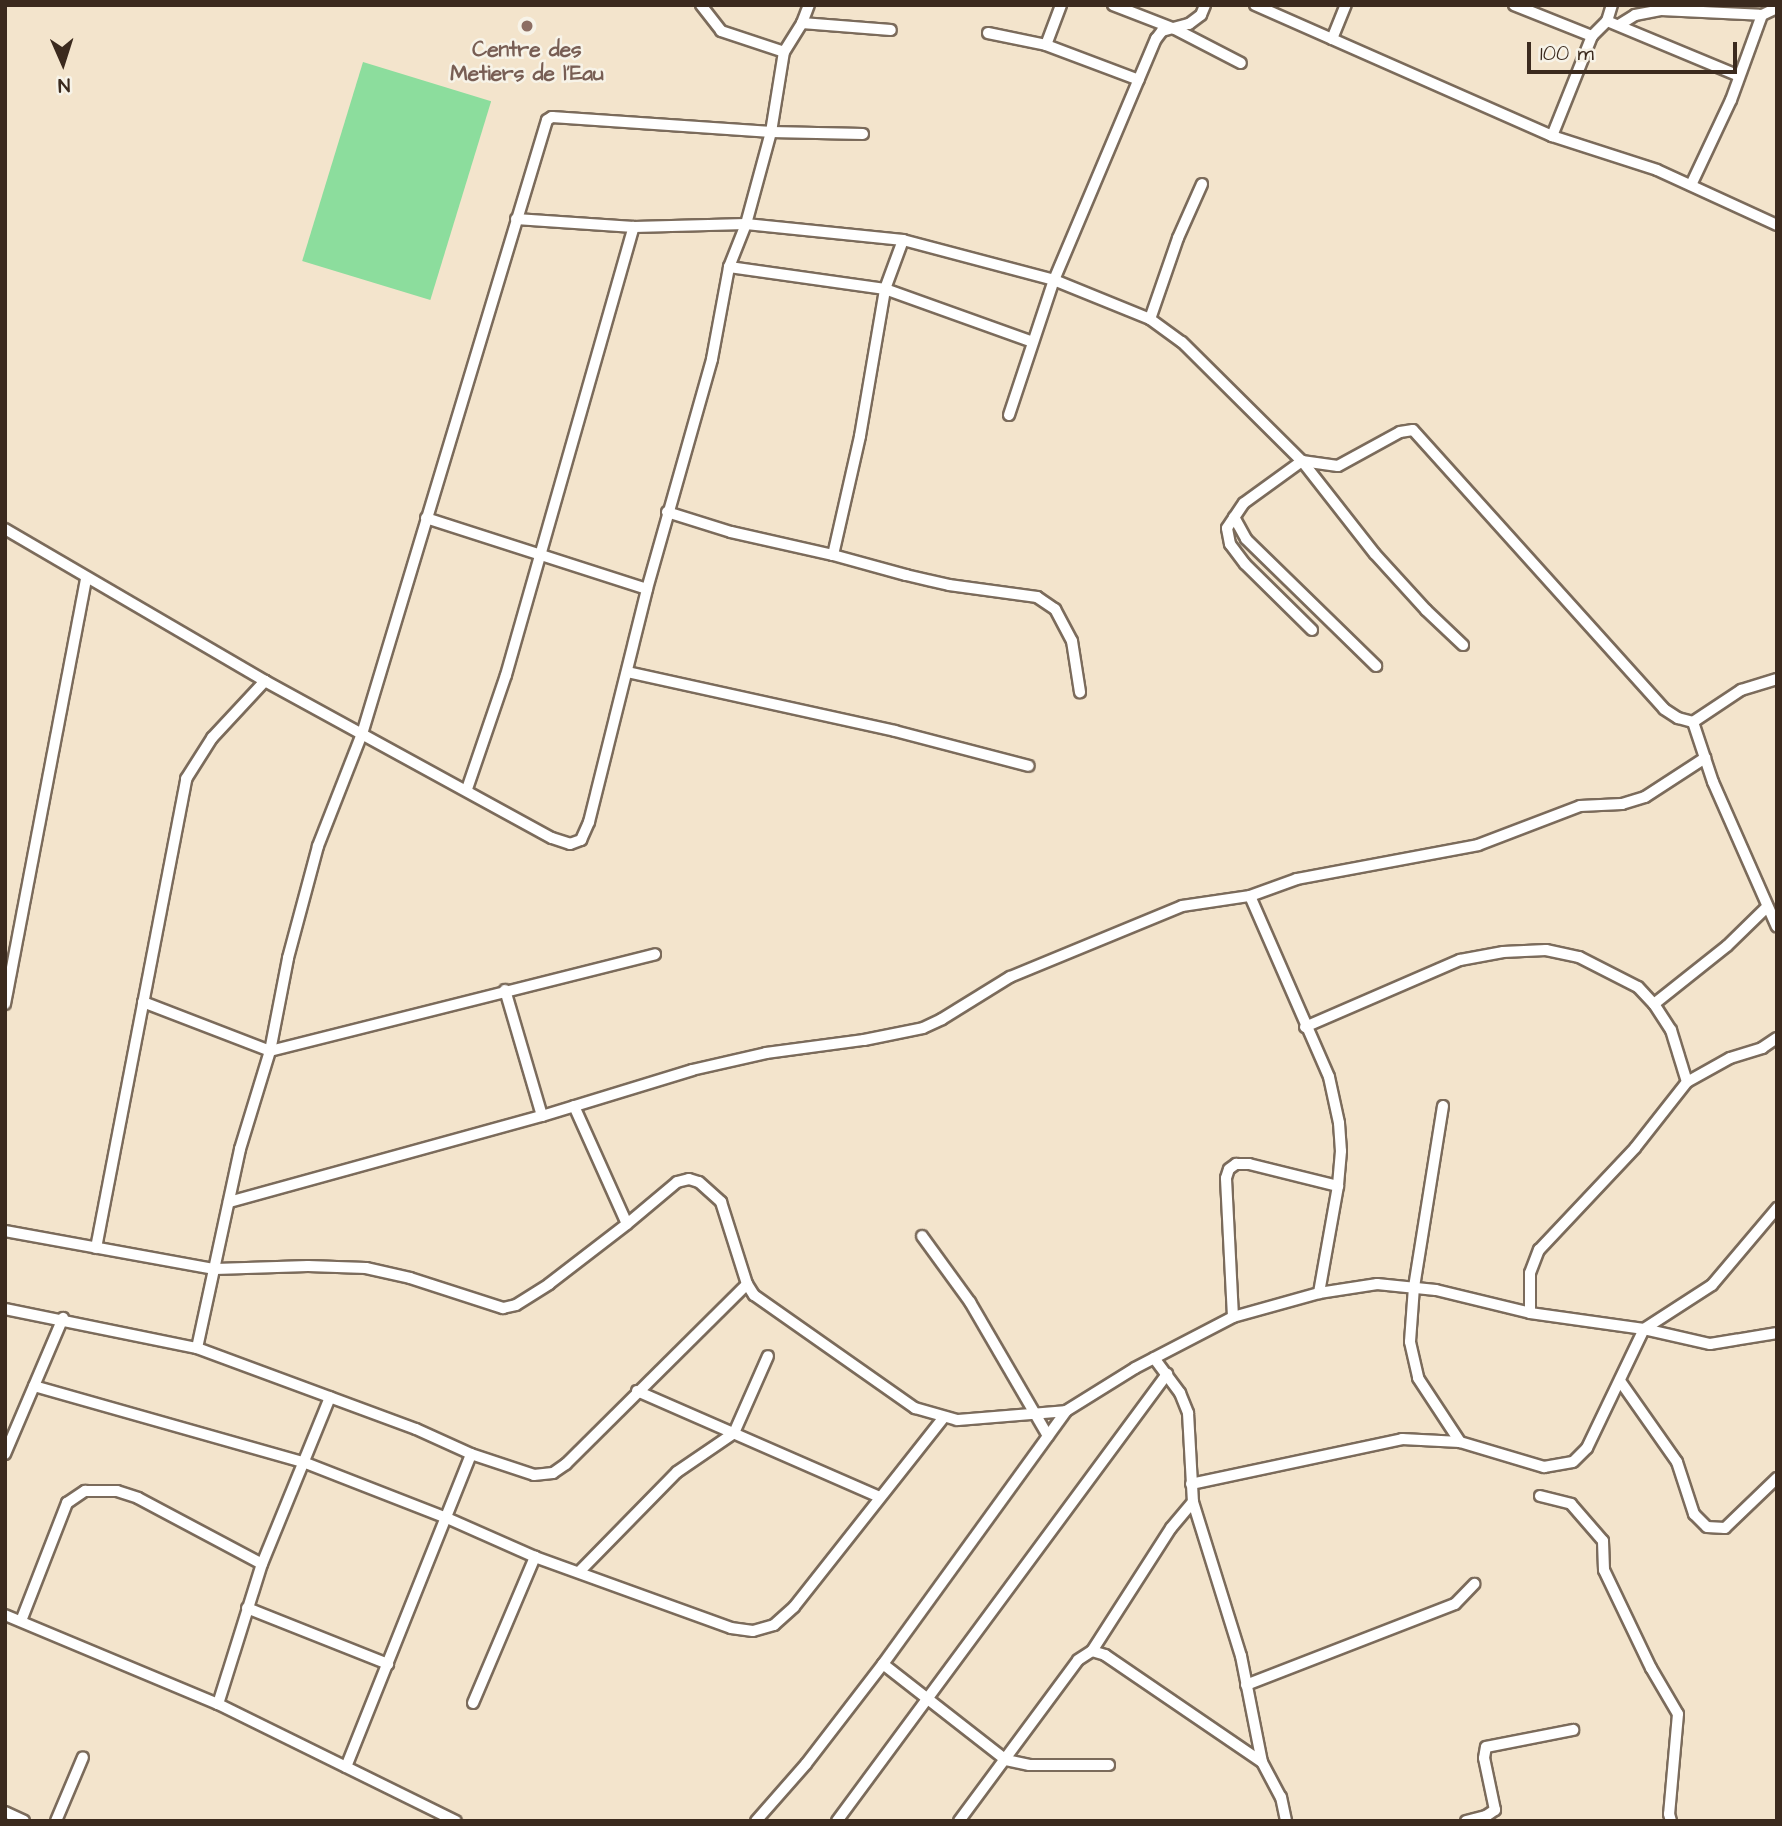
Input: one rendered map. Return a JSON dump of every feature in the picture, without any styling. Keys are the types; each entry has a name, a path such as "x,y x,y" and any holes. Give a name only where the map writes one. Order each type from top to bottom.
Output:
{"street":[{"path":"701,5 721,31 784,52"},
{"path":"5,529 265,681 467,789 552,838 570,844 581,840 589,822 646,589 712,359 729,267 746,224 771,132 784,52 802,23 809,5"},
{"path":"1046,45 1061,5"},
{"path":"1113,5 1175,29 1241,63"},
{"path":"1009,415 1054,280 1162,31 1189,24 1201,15 1205,5"},
{"path":"1255,5 1552,136 1657,170 1777,225"},
{"path":"1332,39 1346,5"},
{"path":"1514,5 1592,36"},
{"path":"1552,136 1592,36 1607,21 1612,5"},
{"path":"1619,25 1635,15 1661,10 1762,15 1777,8"},
{"path":"1691,185 1739,76 1762,15"},
{"path":"1607,21 1739,76"},
{"path":"802,23 891,30"},
{"path":"988,33 1046,45 1139,80"},
{"path":"197,1348 240,1149 270,1051 288,958 318,846 362,734 544,125 552,117 771,132 863,134"},
{"path":"1150,319 1178,238 1202,184"},
{"path":"516,219 634,227 746,224 903,240 1054,280 1150,319 1182,342 1302,461 1375,554 1426,610 1463,645"},
{"path":"467,789 506,675 634,227"},
{"path":"833,555 860,436 885,289 903,240"},
{"path":"729,267 885,289 1033,342"},
{"path":"1312,630 1245,564 1230,544 1226,533 1234,517 1244,503 1302,461 1338,466 1400,432 1413,430 1422,436 1664,709 1678,718 1693,722 1741,690 1777,679"},
{"path":"667,512 731,532 949,585 1037,597 1055,610 1072,641 1080,692"},
{"path":"1234,517 1246,538 1376,666"},
{"path":"426,518 542,553 646,589"},
{"path":"5,1004 86,578"},
{"path":"627,672 895,731 1029,766"},
{"path":"96,1248 186,779 212,738 265,681"},
{"path":"1693,722 1754,880 1777,927"},
{"path":"229,1202 542,1116 727,1061 899,1034 923,1027 942,1019 1010,977 1182,906 1250,896 1297,879 1478,845 1580,806 1634,801 1646,797 1705,758"},
{"path":"1250,896 1329,1077 1334,1100 1341,1151 1338,1186 1319,1293"},
{"path":"1654,1004 1718,954 1768,907"},
{"path":"1305,1027 1460,960 1503,952 1546,950 1579,957 1638,986 1671,1030 1687,1082"},
{"path":"144,1002 270,1051 655,954"},
{"path":"505,990 542,1116"},
{"path":"1530,1313 1530,1273 1539,1250 1635,1148 1687,1082 1730,1058 1762,1048 1777,1038"},
{"path":"574,1106 627,1224"},
{"path":"1443,1106 1414,1287 1410,1342 1418,1378 1460,1442"},
{"path":"1233,1317 1226,1178 1229,1169 1236,1164 1248,1164 1338,1186"},
{"path":"5,1231 215,1269 320,1265 366,1268 410,1278 503,1308 516,1306 549,1284 677,1182 689,1179 699,1182 712,1192 726,1213 747,1284 754,1295 915,1408 943,1418 971,1420 1066,1411"},
{"path":"1191,1484 1402,1439 1460,1442 1532,1465 1562,1466 1573,1462 1587,1448 1644,1329 1712,1285 1777,1208"},
{"path":"922,1236 970,1302 1048,1436"},
{"path":"5,1309 63,1318 197,1348 330,1397 471,1454 534,1475 553,1473 566,1464 747,1284"},
{"path":"756,1821 806,1764 883,1664 1066,1411 1081,1399 1233,1317 1319,1293 1377,1284 1414,1287 1530,1313 1644,1329 1710,1344 1777,1333"},
{"path":"5,1454 63,1318"},
{"path":"579,1572 677,1472 734,1433 768,1356"},
{"path":"1154,1358 1181,1393 1188,1413 1193,1502 1241,1656 1262,1762 1280,1797 1286,1821"},
{"path":"837,1821 1167,1374"},
{"path":"1620,1381 1677,1462 1694,1514 1707,1527 1725,1528 1777,1478"},
{"path":"34,1386 303,1462 447,1518 535,1557 731,1628 762,1631 794,1607 943,1418"},
{"path":"638,1391 880,1497"},
{"path":"218,1704 262,1564 330,1397"},
{"path":"346,1767 471,1454"},
{"path":"21,1621 68,1503 85,1491 117,1490 138,1498 262,1564"},
{"path":"1539,1496 1571,1504 1603,1541 1604,1570 1651,1668 1678,1714 1669,1814 1671,1821"},
{"path":"959,1821 1079,1660 1092,1651 1171,1528 1193,1502"},
{"path":"473,1703 535,1557"},
{"path":"1247,1685 1455,1604 1474,1584"},
{"path":"247,1608 388,1664"},
{"path":"5,1615 218,1704 456,1821"},
{"path":"1092,1651 1105,1655 1262,1762"},
{"path":"883,1664 1006,1759 1029,1765 1109,1765"},
{"path":"1466,1821 1490,1814 1496,1806 1484,1758 1486,1747 1573,1730"},
{"path":"56,1821 83,1757"},
{"path":"5,1812 24,1821"}],"green space":[{"path":"363,62 491,101 430,300 302,261"}],"place":[{"name":"Centre des Metiers de l’Eau","path":"527,26"}]}
